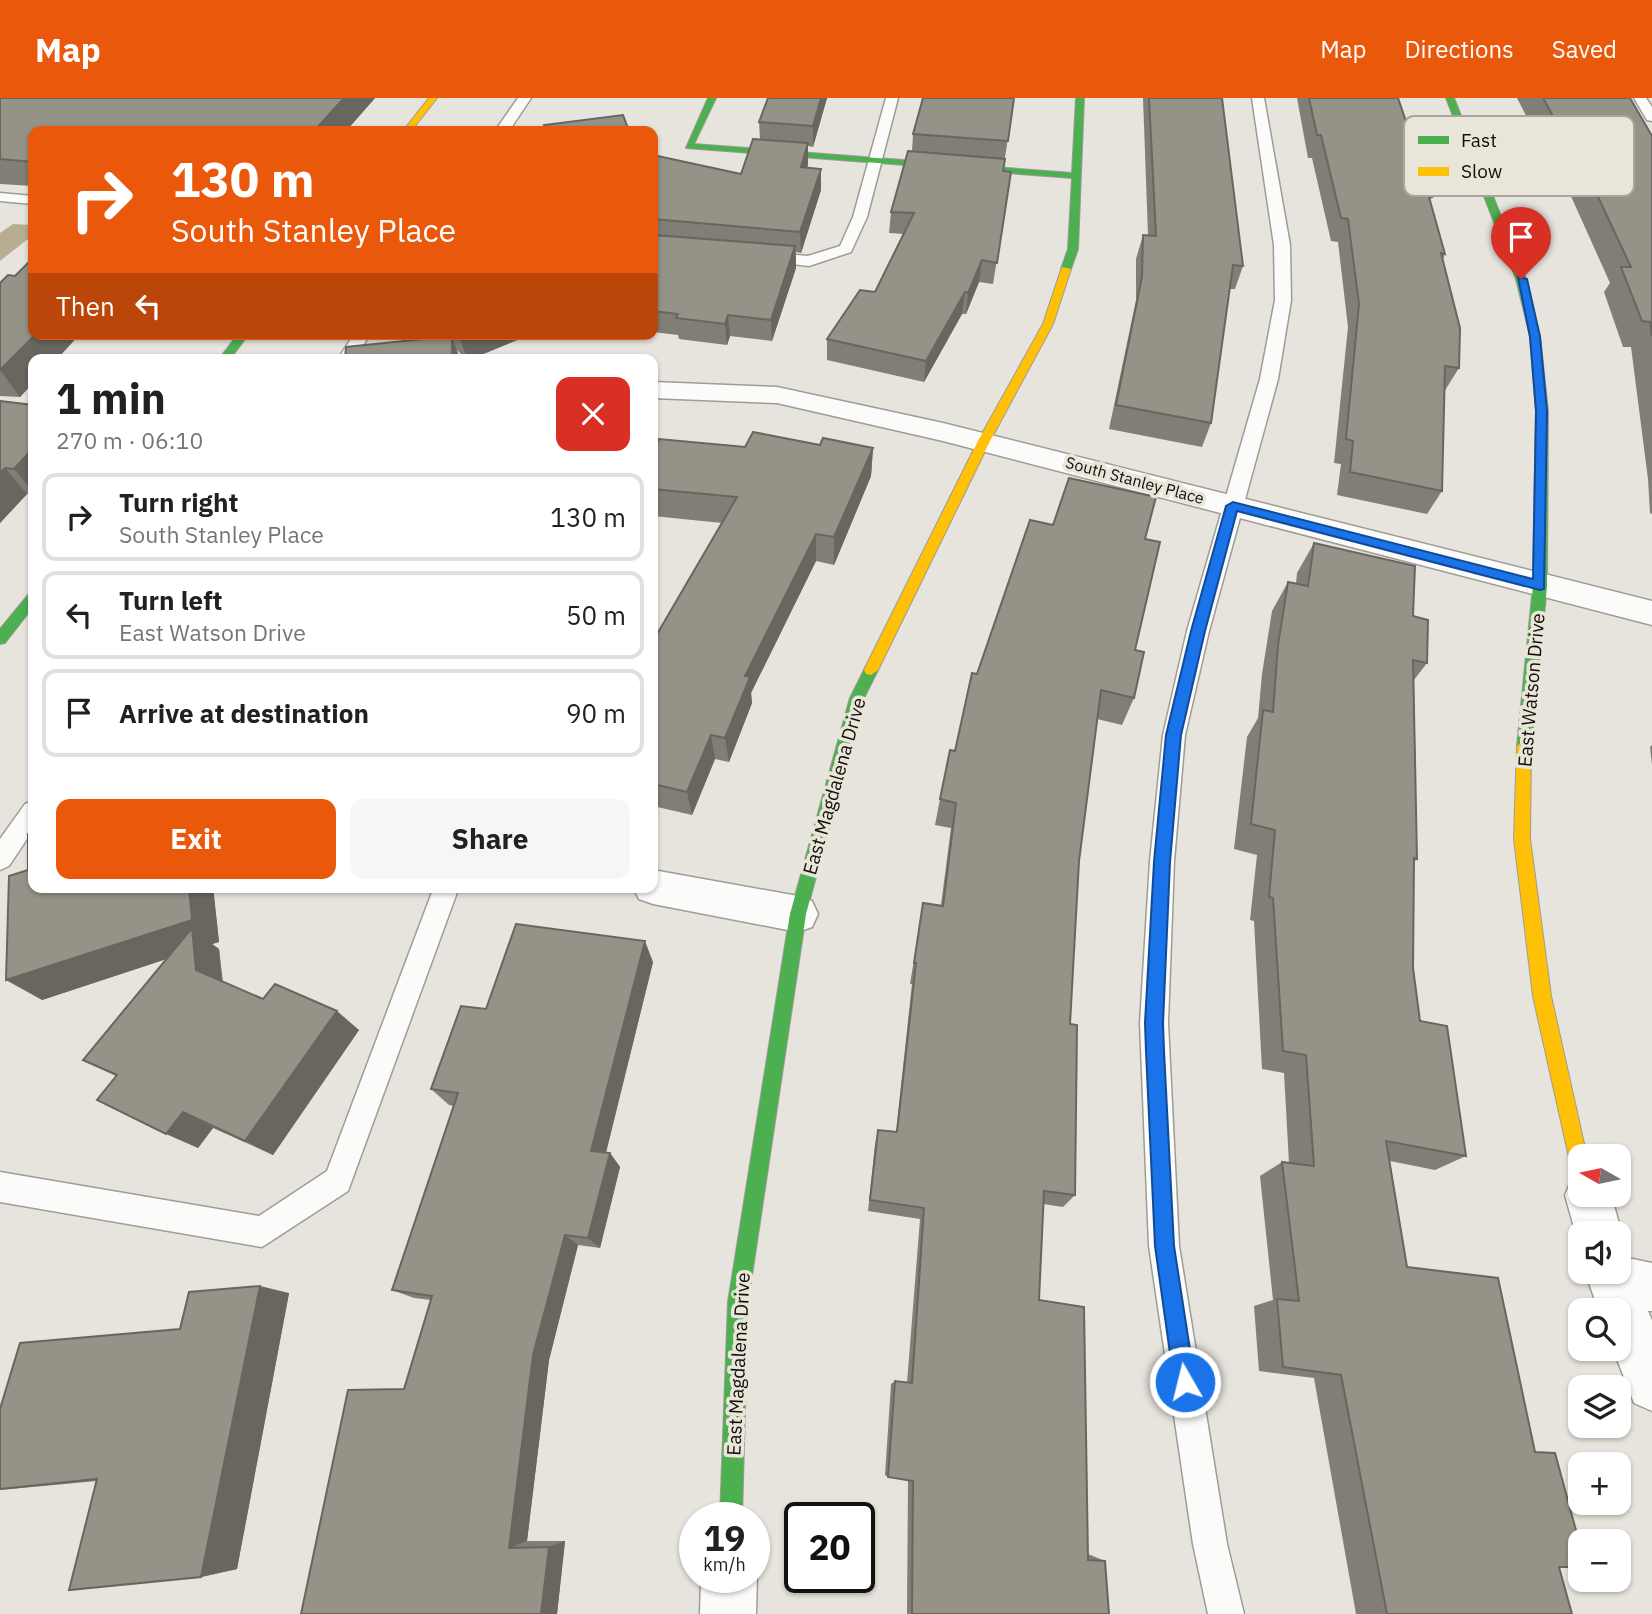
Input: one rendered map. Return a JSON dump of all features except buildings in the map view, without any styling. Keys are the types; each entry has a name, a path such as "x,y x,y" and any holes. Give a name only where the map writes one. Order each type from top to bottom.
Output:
{"street":[{"path":"411,126 433,98"},
{"path":"712,98 689,146 1077,176"},
{"name":"East Magdalena Drive","path":"731,1502 738,1302 798,914 857,698 984,441 1048,324 1073,249 1080,98"},
{"name":"East Watson Drive","path":"1450,98 1457,116"},
{"name":"East Watson Drive","path":"1488,196 1521,279 1535,337 1542,411 1540,586 1524,743 1522,839 1542,996 1575,1144"},
{"path":"228,354 239,340"},
{"name":"South Stanley Place","path":"658,390 777,395 984,441 1652,613"},
{"path":"0,639 28,604"},
{"path":"658,888 798,914"},
{"path":"1625,1284 1652,1385"},
{"path":"728,1614 729,1593"}],"lane":[{"path":"505,126 525,98"},
{"path":"744,256 808,261 846,249 860,217 892,98"},
{"path":"1226,1614 1210,1544 1164,1246 1154,1023 1162,862 1174,735 1198,631 1269,379 1283,300 1282,245 1258,98"},
{"path":"1640,98 1652,117"},
{"path":"0,197 28,200"},
{"path":"0,859 28,818"},
{"path":"0,1187 261,1232 338,1181 445,893"}],"shaded area":[{"path":"13,224 28,225 28,239 0,261 0,233"}],"traffic: fast":[{"path":"712,98 689,146 1077,176"},
{"path":"1066,269 1073,249 1080,98"},
{"path":"1450,98 1457,116"},
{"path":"1488,196 1521,279 1535,336 1542,411 1540,586 1524,746"},
{"path":"228,354 239,340"},
{"path":"0,639 28,604"},
{"path":"731,1502 738,1302 798,914 857,698 871,670"}],"traffic: slow":[{"path":"411,126 433,98"},
{"path":"871,670 984,441 1048,324 1066,269"},
{"path":"1524,746 1522,839 1542,996 1575,1144"}],"route":[{"path":"1185,1382 1164,1246 1155,1051 1162,862 1174,735 1198,631 1233,506 1540,586 1542,411 1535,337 1521,279"}]}
